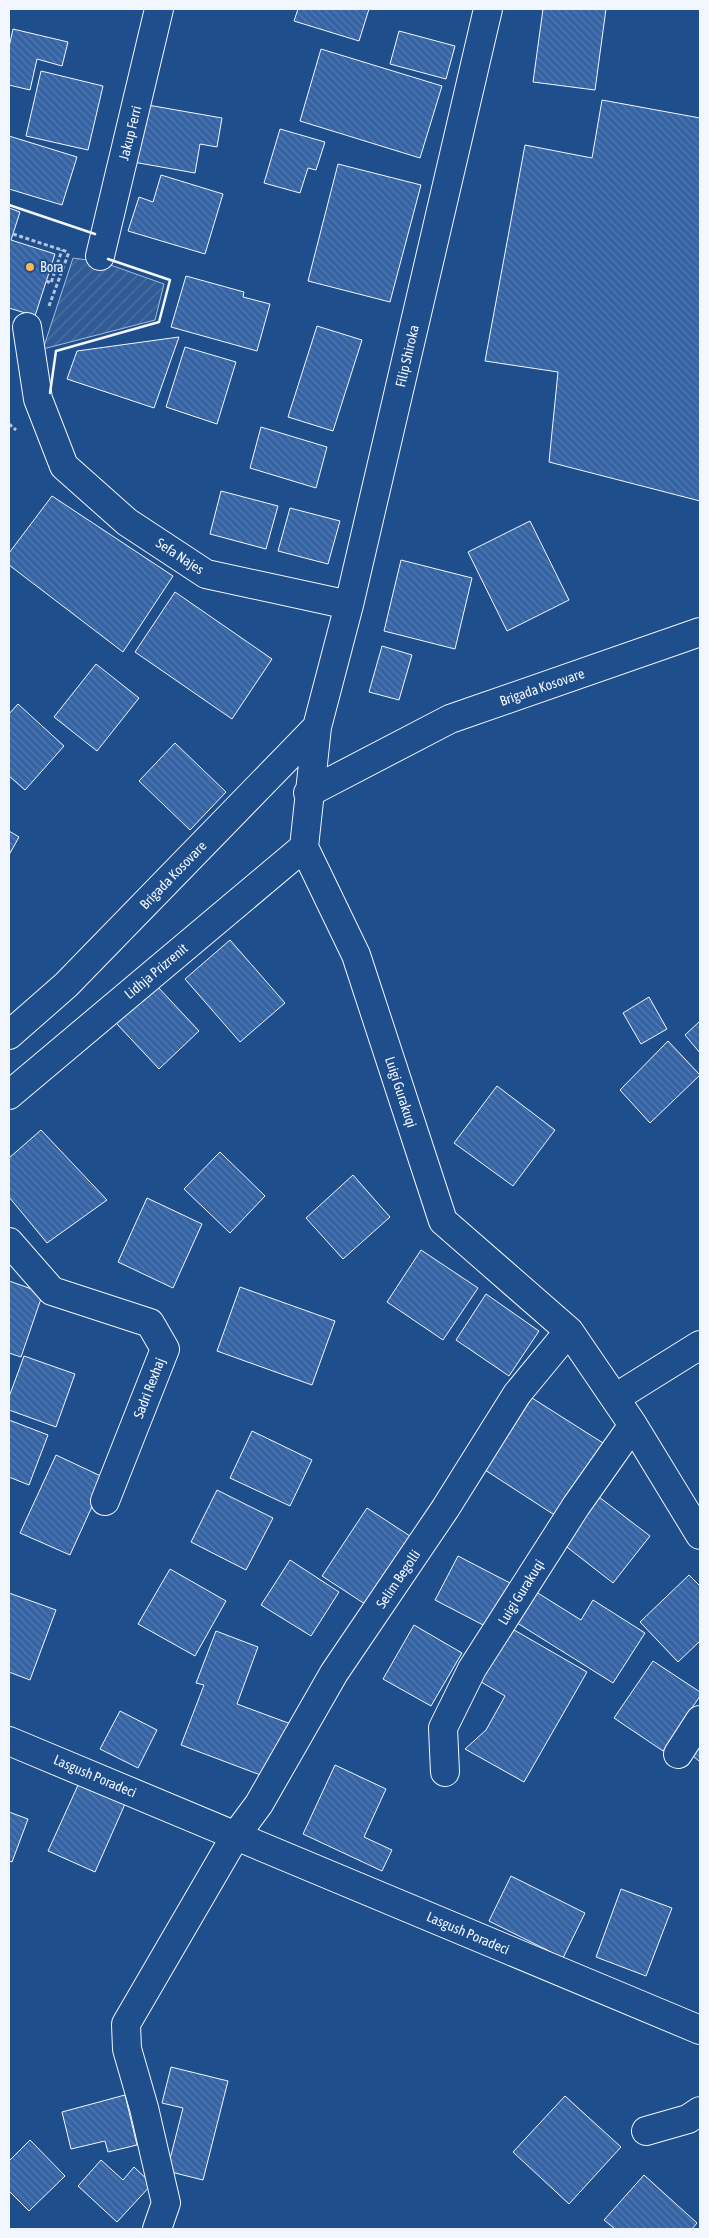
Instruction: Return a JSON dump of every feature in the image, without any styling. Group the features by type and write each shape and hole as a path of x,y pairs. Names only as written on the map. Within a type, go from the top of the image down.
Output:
{"street":[{"name":"Jakup Ferri","path":"100,256 159,9"},
{"name":"Filip Shiroka","path":"319,715 349,605 488,9"},
{"name":"Sefa Najes","path":"27,326 38,400 64,466 127,522 206,574 349,605"},
{"name":"Brigada Kosovare","path":"308,794 450,719 700,632"},
{"path":"304,847 308,794 319,715"},
{"name":"Brigada Kosovare","path":"9,1035 66,985 319,715"},
{"name":"Lidhja Prizrenit","path":"9,1096 304,847"},
{"name":"Luigi Gurakuqi","path":"304,847 356,955 443,1221 569,1330 633,1425 700,1535"},
{"name":"Sadri Rexhaj","path":"9,1242 52,1292 150,1323 165,1349 105,1501"},
{"name":"Selim Begolli","path":"236,1835 259,1804 334,1673 445,1509 517,1394 569,1330"},
{"path":"615,1398 700,1345"},
{"name":"Luigi Gurakuqi","path":"446,1772 443,1728 472,1669 576,1506 633,1425"},
{"path":"678,1754 700,1720"},
{"name":"Lasgush Poradeci","path":"9,1741 700,2030"},
{"path":"157,2229 166,2203 144,2108 127,2049 126,2024 236,1835"},
{"path":"646,2131 688,2119 700,2111"}],"path":[{"path":"13,234 68,252 100,256"},
{"path":"46,281 50,283 62,250"},
{"path":"49,308 68,252"}],"shaded area":[{"path":"73,258 102,262 164,284 155,320 43,349"}],"building":[{"path":"298,9 369,9 359,41 294,21"},
{"path":"543,9 606,9 595,90 533,82"},
{"path":"13,29 68,42 62,66 37,59 30,90 9,85 9,47"},
{"path":"399,31 455,46 446,79 390,64"},
{"path":"321,49 442,86 420,158 300,121"},
{"path":"41,71 103,86 88,150 26,136"},
{"path":"602,100 700,118 700,501 549,462 558,372 485,361 525,145 592,158"},
{"path":"142,104 222,118 217,147 200,144 195,173 133,162"},
{"path":"280,129 325,142 316,170 308,168 300,193 264,183"},
{"path":"9,136 77,157 62,205 9,189"},
{"path":"338,164 421,185 390,302 308,281"},
{"path":"161,175 223,194 205,254 128,231 139,197 153,202"},
{"name":"Bora","path":"9,208 20,212 11,240 55,254 35,316 9,308"},
{"path":"186,276 244,292 243,297 270,304 257,351 171,327"},
{"path":"317,326 362,340 333,431 288,417"},
{"path":"179,337 154,408 67,379 77,351"},
{"path":"185,347 236,362 217,424 166,407"},
{"path":"261,427 327,447 316,488 250,468"},
{"path":"221,491 278,506 266,549 210,534"},
{"path":"52,496 173,576 123,652 9,565 9,553"},
{"path":"290,508 340,521 328,564 278,551"},
{"path":"530,521 569,600 507,631 468,552"},
{"path":"401,560 472,578 455,649 384,631"},
{"path":"175,592 272,659 232,719 135,652"},
{"path":"382,646 412,655 399,700 369,692"},
{"path":"96,664 139,698 97,751 54,717"},
{"path":"18,704 64,746 25,790 9,776 9,714"},
{"path":"175,743 226,792 190,830 139,781"},
{"path":"9,831 19,837 9,855"},
{"path":"230,940 285,1003 240,1042 185,979"},
{"path":"156,985 199,1031 159,1069 116,1023"},
{"path":"649,997 667,1029 641,1044 623,1013"},
{"path":"700,1021 700,1053 685,1035"},
{"path":"668,1041 700,1075 650,1123 620,1090"},
{"path":"497,1086 555,1130 513,1186 454,1143"},
{"path":"41,1130 107,1200 47,1243 9,1197 9,1158"},
{"path":"220,1152 265,1196 230,1233 184,1189"},
{"path":"353,1175 390,1217 343,1259 306,1218"},
{"path":"147,1198 202,1224 173,1288 118,1262"},
{"path":"421,1250 478,1288 443,1340 387,1302"},
{"path":"9,1281 43,1293 21,1357 9,1353"},
{"path":"240,1287 335,1321 312,1385 217,1351"},
{"path":"486,1294 539,1331 509,1376 456,1340"},
{"path":"24,1356 75,1374 56,1427 9,1410 9,1397"},
{"path":"532,1398 603,1443 556,1516 485,1470"},
{"path":"9,1420 48,1435 29,1485 9,1477"},
{"path":"252,1431 312,1460 290,1506 230,1478"},
{"path":"56,1455 105,1478 70,1555 20,1533"},
{"path":"217,1490 273,1518 246,1570 191,1542"},
{"path":"599,1497 650,1536 613,1583 563,1544"},
{"path":"367,1508 413,1538 368,1606 322,1576"},
{"path":"458,1556 510,1583 487,1627 435,1600"},
{"path":"290,1560 339,1592 311,1636 261,1605"},
{"path":"170,1569 226,1601 195,1656 138,1624"},
{"path":"689,1575 700,1586 700,1641 678,1662 640,1622"},
{"path":"533,1590 581,1620 593,1600 645,1633 613,1683 514,1621"},
{"path":"9,1593 56,1610 30,1680 9,1672"},
{"path":"502,1623 587,1672 524,1782 465,1749 486,1730 505,1696 471,1676"},
{"path":"414,1625 462,1653 431,1706 383,1679"},
{"path":"216,1631 258,1647 237,1704 291,1724 271,1779 181,1745 204,1685 196,1683"},
{"path":"653,1661 700,1692 700,1696 663,1751 614,1718"},
{"path":"120,1711 157,1730 138,1768 100,1749"},
{"path":"700,1743 700,1762 691,1754"},
{"path":"335,1765 386,1789 364,1837 392,1850 382,1871 303,1834"},
{"path":"79,1783 125,1804 95,1872 48,1851"},
{"path":"9,1812 28,1819 12,1862 9,1861"},
{"path":"511,1876 585,1913 563,1958 489,1921"},
{"path":"621,1889 672,1908 646,1976 596,1957"},
{"path":"171,2067 228,2081 203,2180 167,2171 183,2108 162,2103"},
{"path":"125,2095 137,2145 108,2152 105,2141 71,2149 62,2112"},
{"path":"565,2096 621,2147 569,2204 513,2152"},
{"path":"30,2140 65,2176 29,2211 9,2191 9,2161"},
{"path":"101,2160 123,2180 134,2167 152,2184 117,2222 78,2186"},
{"path":"644,2175 697,2223 692,2229 615,2229 604,2220"}],"wall":[{"path":"9,205 95,234"},
{"path":"50,393 56,351 159,322 170,280 108,259"}],"place":[{"name":"Bora","path":"30,267"}]}
